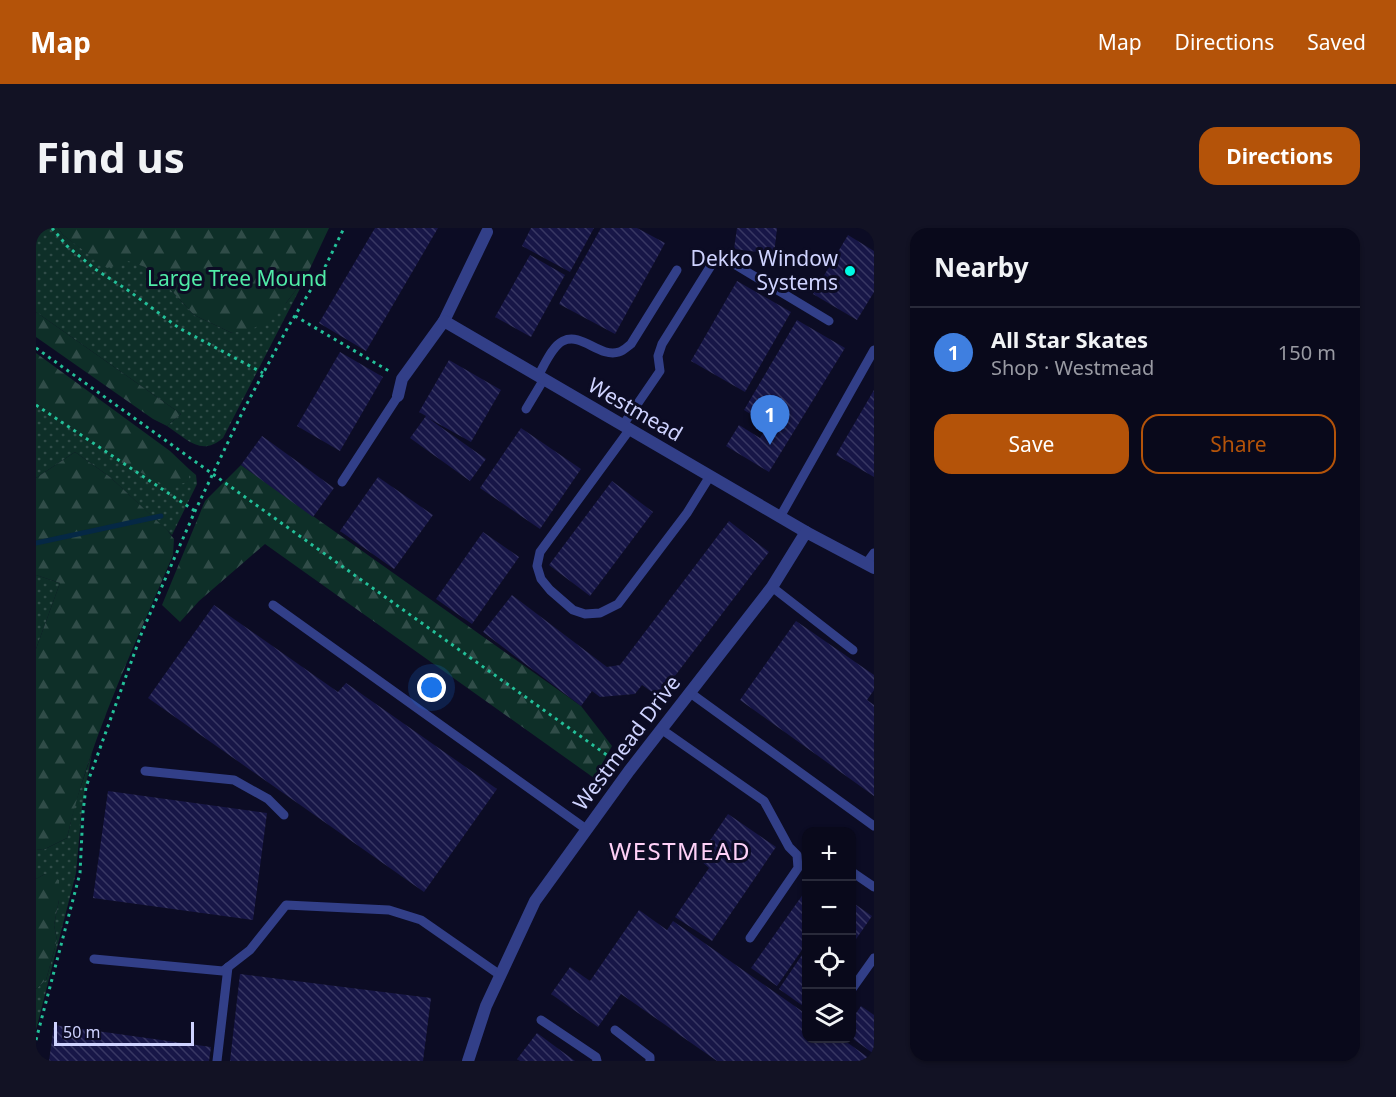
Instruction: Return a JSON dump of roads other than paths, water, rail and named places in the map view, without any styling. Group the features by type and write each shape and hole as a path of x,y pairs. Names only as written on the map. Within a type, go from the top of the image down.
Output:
{"street":[{"path":"398,396 402,379 444,321 488,232"},
{"name":"Westmead","path":"444,321 806,532"},
{"path":"806,532 870,566"},
{"name":"Westmead Drive","path":"468,1061 486,1005 535,901 629,771 772,587 806,532"}],"lane":[{"path":"710,476 687,513 618,604 600,613 585,614 573,610 541,579 537,567 540,552 627,427 660,371 658,356 662,344 712,264 729,261 829,321"},
{"path":"526,409 556,347 563,341 576,339 608,353 619,352 631,345 677,270"},
{"path":"780,517 874,350"},
{"path":"342,482 398,396"},
{"path":"870,566 874,553"},
{"path":"772,587 852,650"},
{"path":"273,605 586,829"},
{"path":"689,692 874,826"},
{"path":"661,729 764,801 789,847 802,855 798,868 750,938"},
{"path":"145,771 234,780 268,799 284,815"},
{"path":"856,875 874,887"},
{"path":"94,959 223,971 250,950 286,905 389,910 421,920 500,975"},
{"path":"856,983 874,958"},
{"path":"217,1061 228,968"},
{"path":"541,1020 596,1057 597,1061"},
{"path":"615,1030 650,1057 650,1061"}],"waterway":[{"path":"36,543 161,516"}],"place":[{"name":"Dekko Window Systems","path":"850,271"},
{"name":"All Star Skates","path":"770,445"}],"district":[{"name":"WESTMEAD","path":"680,852"}],"park label":[{"name":"Large Tree Mound","path":"237,279"}]}
